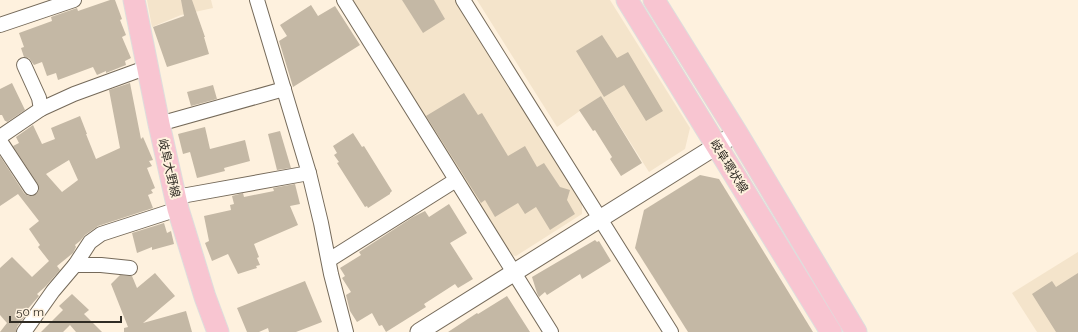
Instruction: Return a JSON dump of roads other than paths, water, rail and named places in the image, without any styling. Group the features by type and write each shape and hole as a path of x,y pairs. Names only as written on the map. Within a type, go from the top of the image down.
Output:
{"main road":[{"name":"岐阜大野線","path":"134,0 159,124 177,203 205,297 218,332"},
{"name":"岐阜環状線","path":"627,0 831,332"},
{"name":"岐阜環状線","path":"654,0 737,134 856,332"}],"street":[{"path":"0,25 74,0"},
{"path":"257,0 309,173 322,223 331,274 346,332"},
{"path":"344,0 551,332"},
{"path":"463,0 671,332"},
{"path":"24,65 39,98 41,109"},
{"path":"0,137 41,109 74,94 148,67"},
{"path":"159,124 284,89"},
{"path":"425,330 737,134"},
{"path":"0,142 31,188"},
{"path":"24,332 53,291 75,265 90,242 101,234 177,203 309,173"},
{"path":"328,260 456,180"},
{"path":"75,265 101,265 130,268"}]}
